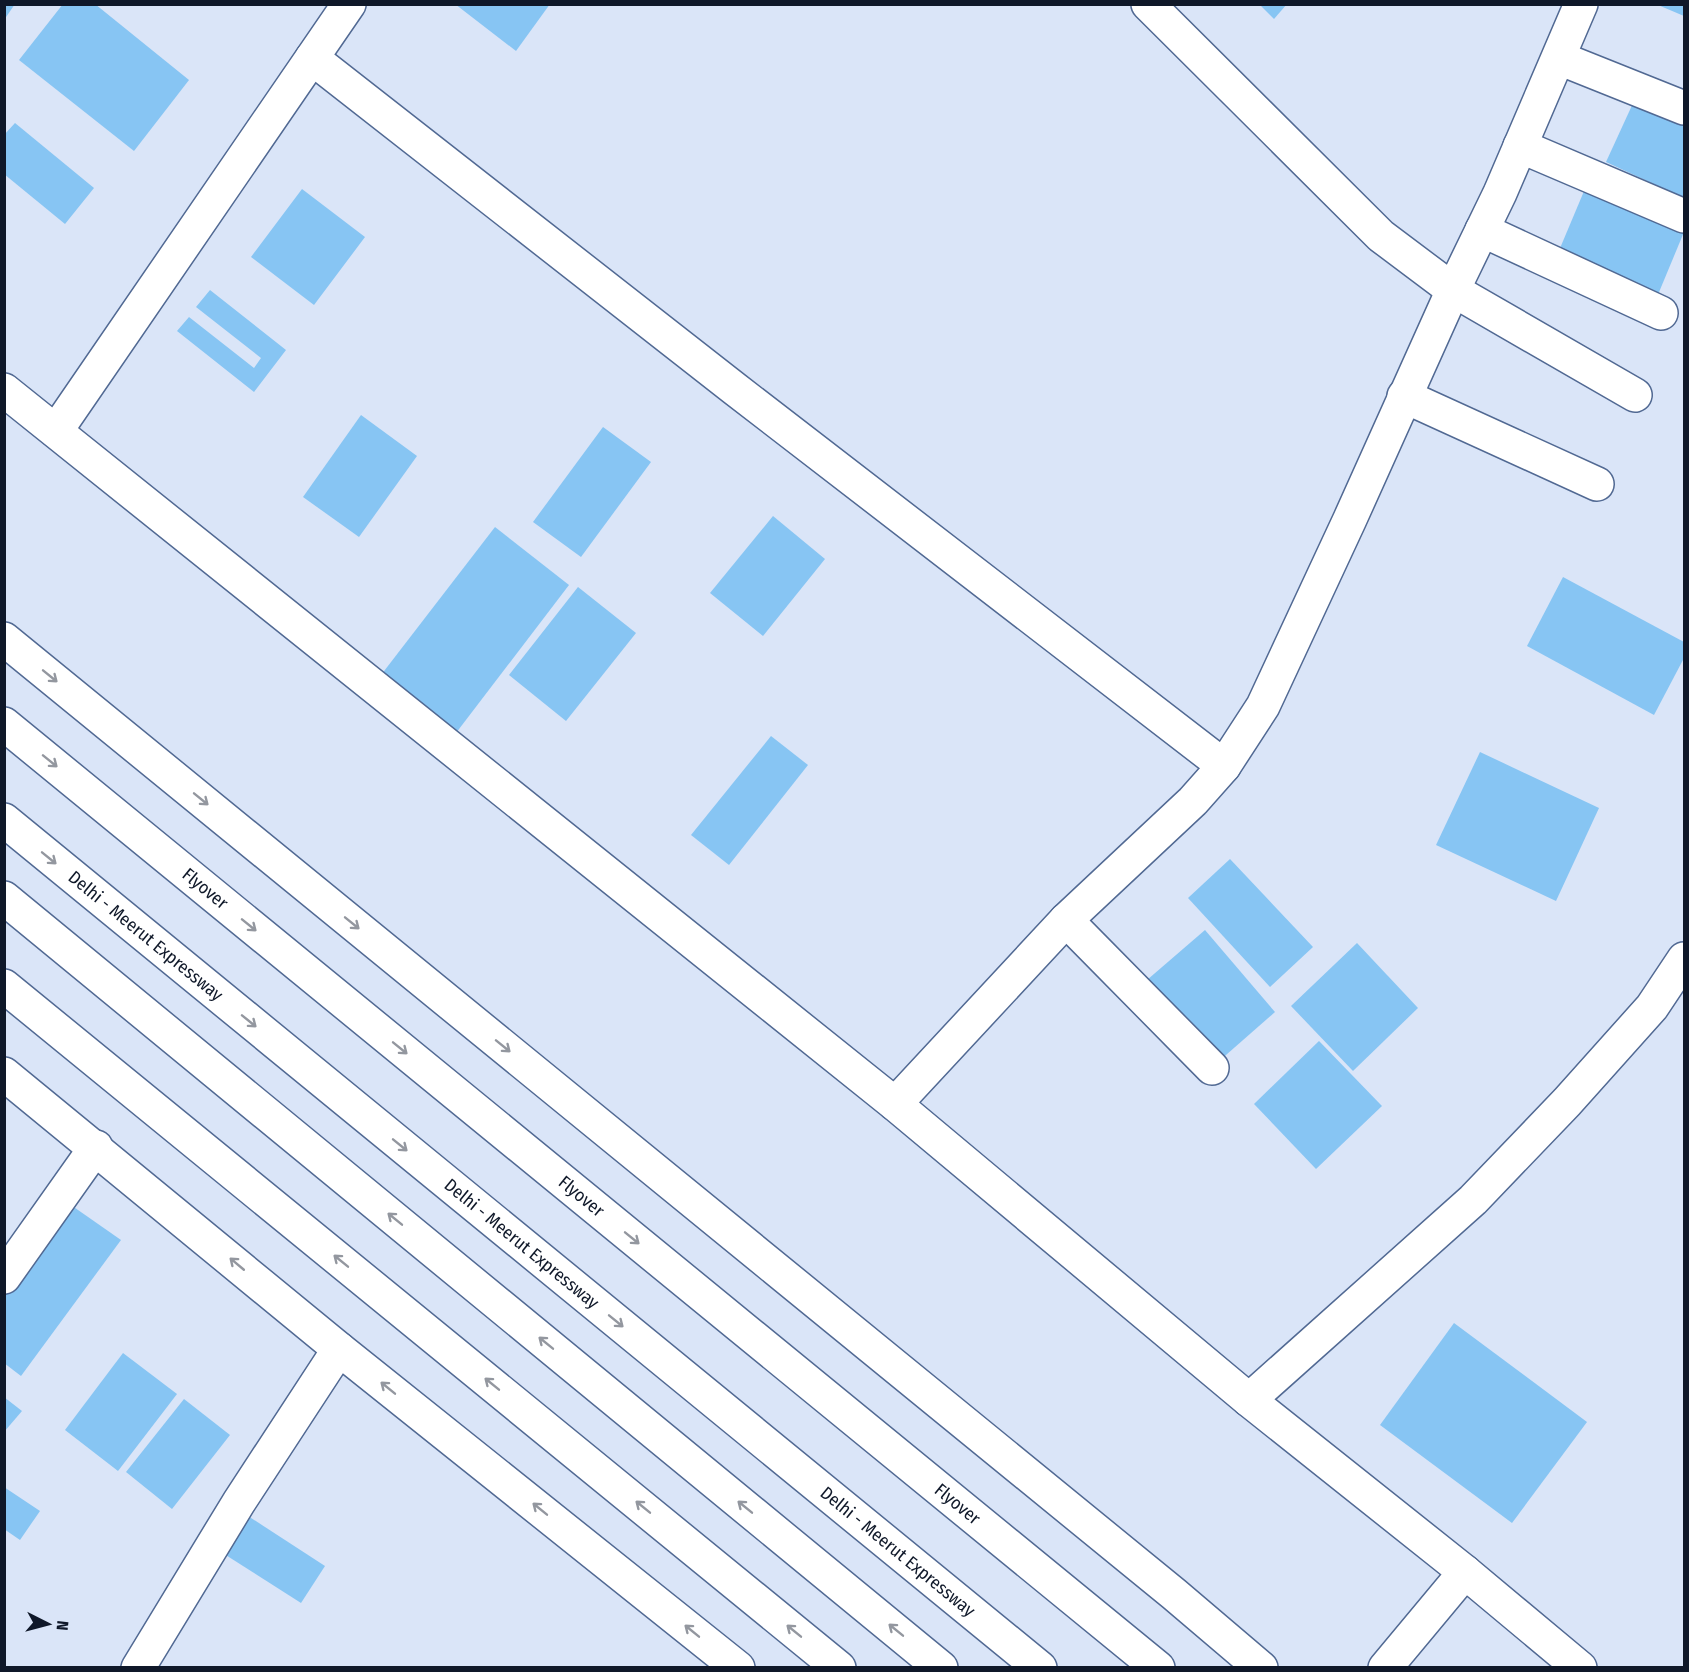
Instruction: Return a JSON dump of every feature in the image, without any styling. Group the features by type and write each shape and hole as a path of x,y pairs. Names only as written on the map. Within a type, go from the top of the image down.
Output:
{"main road":[{"path":"56,430 350,4"},
{"path":"1148,4 1381,236 1453,290 1635,395"},
{"path":"895,1104 1066,920 1193,801 1224,766 1263,706 1482,230 1581,4"},
{"path":"312,58 735,389 1224,766"},
{"path":"1559,58 1684,108"},
{"path":"1520,146 1684,216"},
{"path":"1482,230 1661,313"},
{"path":"4,390 895,1104 1249,1400 1465,1572 1580,1668"},
{"path":"1404,396 1597,484"},
{"path":"4,639 1165,1587 1261,1668"},
{"name":"Flyover","path":"4,724 1158,1668"},
{"name":"Delhi - Meerut Expressway","path":"4,820 1040,1668"},
{"path":"4,898 941,1668"},
{"path":"1066,920 1212,1068"},
{"path":"1249,1400 1473,1200 1567,1102 1652,1007 1684,959"},
{"path":"4,986 839,1668"},
{"path":"4,1074 339,1349 738,1668"},
{"path":"4,1277 96,1148"},
{"path":"138,1668 239,1502 339,1349"},
{"path":"1385,1668 1465,1572"}],"building":[{"path":"4,4 15,4 4,20"},
{"path":"63,4 95,4 189,80 134,151 19,60"},
{"path":"455,4 550,4 516,51"},
{"path":"1259,4 1287,4 1274,19"},
{"path":"1658,5 1684,5 1684,16"},
{"path":"1634,101 1684,124 1684,198 1606,162"},
{"path":"15,123 94,188 65,224 4,174 4,135"},
{"path":"1587,184 1684,232 1657,297 1558,253"},
{"path":"302,189 365,237 314,305 251,257"},
{"path":"210,290 286,350 254,392 177,331 189,317 254,368 261,358 196,307"},
{"path":"361,415 417,456 359,537 303,497"},
{"path":"603,427 651,462 581,557 533,522"},
{"path":"773,516 825,559 763,636 710,593"},
{"path":"495,527 569,585 456,733 381,675"},
{"path":"1563,577 1684,642 1684,658 1654,715 1527,646"},
{"path":"578,587 636,633 566,721 509,675"},
{"path":"771,736 808,765 729,865 691,835"},
{"path":"1480,752 1599,808 1556,901 1436,845"},
{"path":"1230,859 1313,947 1270,987 1188,898"},
{"path":"1205,930 1275,1012 1218,1062 1147,980"},
{"path":"1357,943 1418,1008 1353,1071 1291,1006"},
{"path":"1319,1041 1382,1106 1316,1169 1254,1104"},
{"path":"68,1203 121,1240 21,1376 4,1363 4,1294"},
{"path":"1454,1323 1587,1422 1512,1523 1380,1425"},
{"path":"123,1353 177,1394 118,1471 65,1430"},
{"path":"4,1397 22,1411 4,1432"},
{"path":"184,1399 230,1435 172,1509 126,1472"},
{"path":"4,1487 40,1511 20,1540 4,1529"},
{"path":"245,1514 325,1566 301,1603 221,1552"}]}
